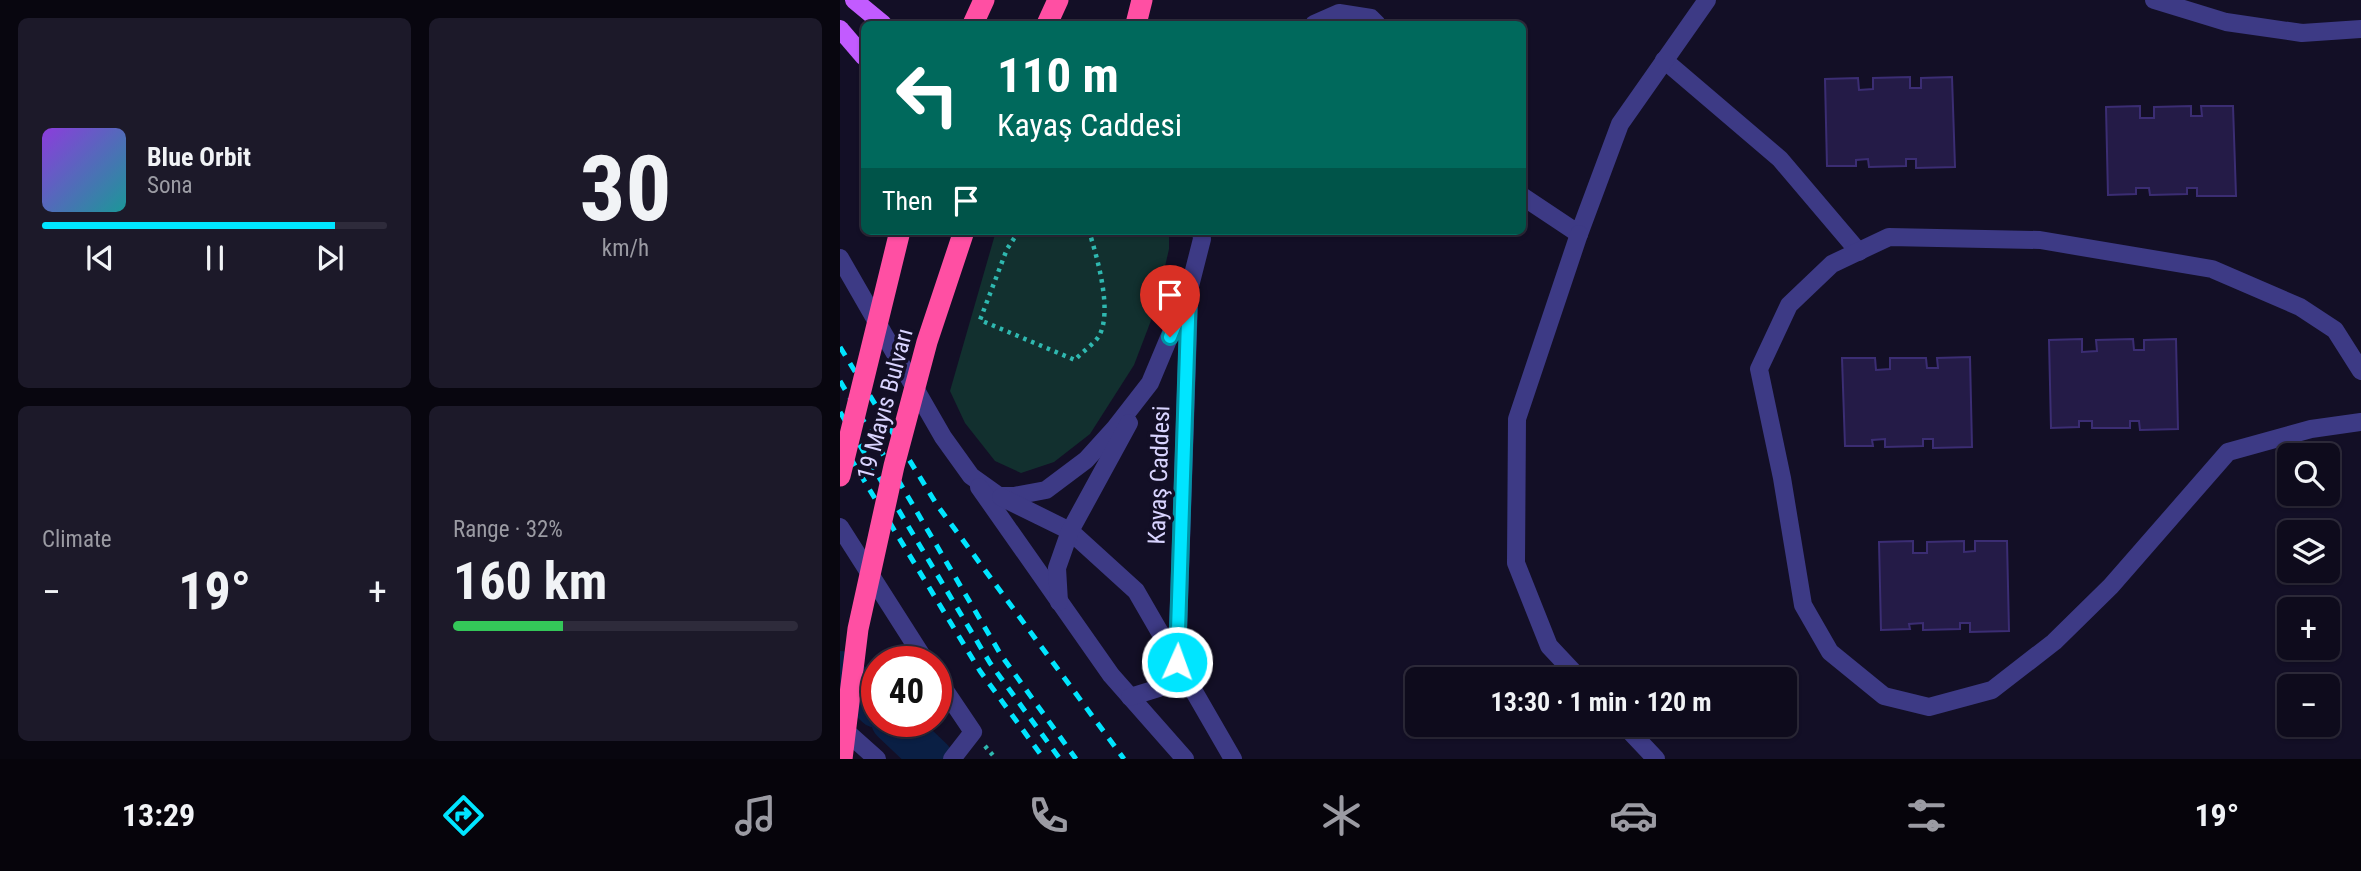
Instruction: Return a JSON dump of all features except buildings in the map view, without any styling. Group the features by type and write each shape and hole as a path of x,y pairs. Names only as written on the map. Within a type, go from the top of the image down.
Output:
{"highway":[{"path":"974,21 984,0"},
{"path":"1048,21 1058,0"},
{"path":"1137,21 1142,0"},
{"name":"19 Mayıs Bulvarı","path":"840,476 900,235"},
{"name":"19 Mayıs Bulvarı","path":"842,759 858,629 894,466 927,342 963,235"}],"main road":[{"path":"855,0 880,21"},
{"path":"840,29 861,54"}],"street":[{"path":"1569,667 1549,646 1516,563 1517,419 1579,234 1620,124 1707,0"},
{"path":"2154,0 2226,22 2302,33 2361,29"},
{"path":"1321,21 1339,13 1371,18 1374,21"},
{"path":"1664,60 1780,159 1858,251"},
{"path":"1526,199 1579,234"},
{"name":"Kayaş Caddesi","path":"999,496 1046,490 1086,460 1150,383 1189,290 1202,235"},
{"path":"2361,371 2335,330 2300,307 2212,269 2040,240 1889,237 1832,264 1789,305 1759,369 1782,478 1803,605 1830,652 1884,696 1929,707 1992,690 2054,642 2111,586 2228,452 2311,429 2361,422"},
{"path":"840,257 943,437 1111,675 1185,759"},
{"name":"Kayaş Caddesi","path":"1177,662 1189,290"},
{"path":"1059,602 1057,568 1070,531 1150,383"},
{"path":"971,476 999,496 1070,531 1136,591 1233,759"},
{"path":"840,527 916,646"},
{"path":"1130,697 1159,688 1177,662"},
{"path":"952,701 973,732 952,759"},
{"path":"840,726 877,759"},
{"path":"1635,737 1656,759"}],"path":[{"path":"1016,235 1007,249 980,320 1075,360 1099,336 1105,314 1097,258 1090,235"}],"green space":[{"path":"995,235 1169,235 1169,249 1155,310 1134,365 1090,434 1054,462 1021,473 995,461 965,423 950,391"}],"waterway":[{"path":"840,672 861,692"},
{"path":"909,737 932,759"}],"railway":[{"path":"840,347 937,505 1124,759"},
{"path":"840,381 1001,655 1076,759"},
{"path":"840,412 990,663 1060,759"},
{"path":"840,441 980,671 1044,759"}],"route":[{"path":"1170,337 1189,290 1177,662"}]}
